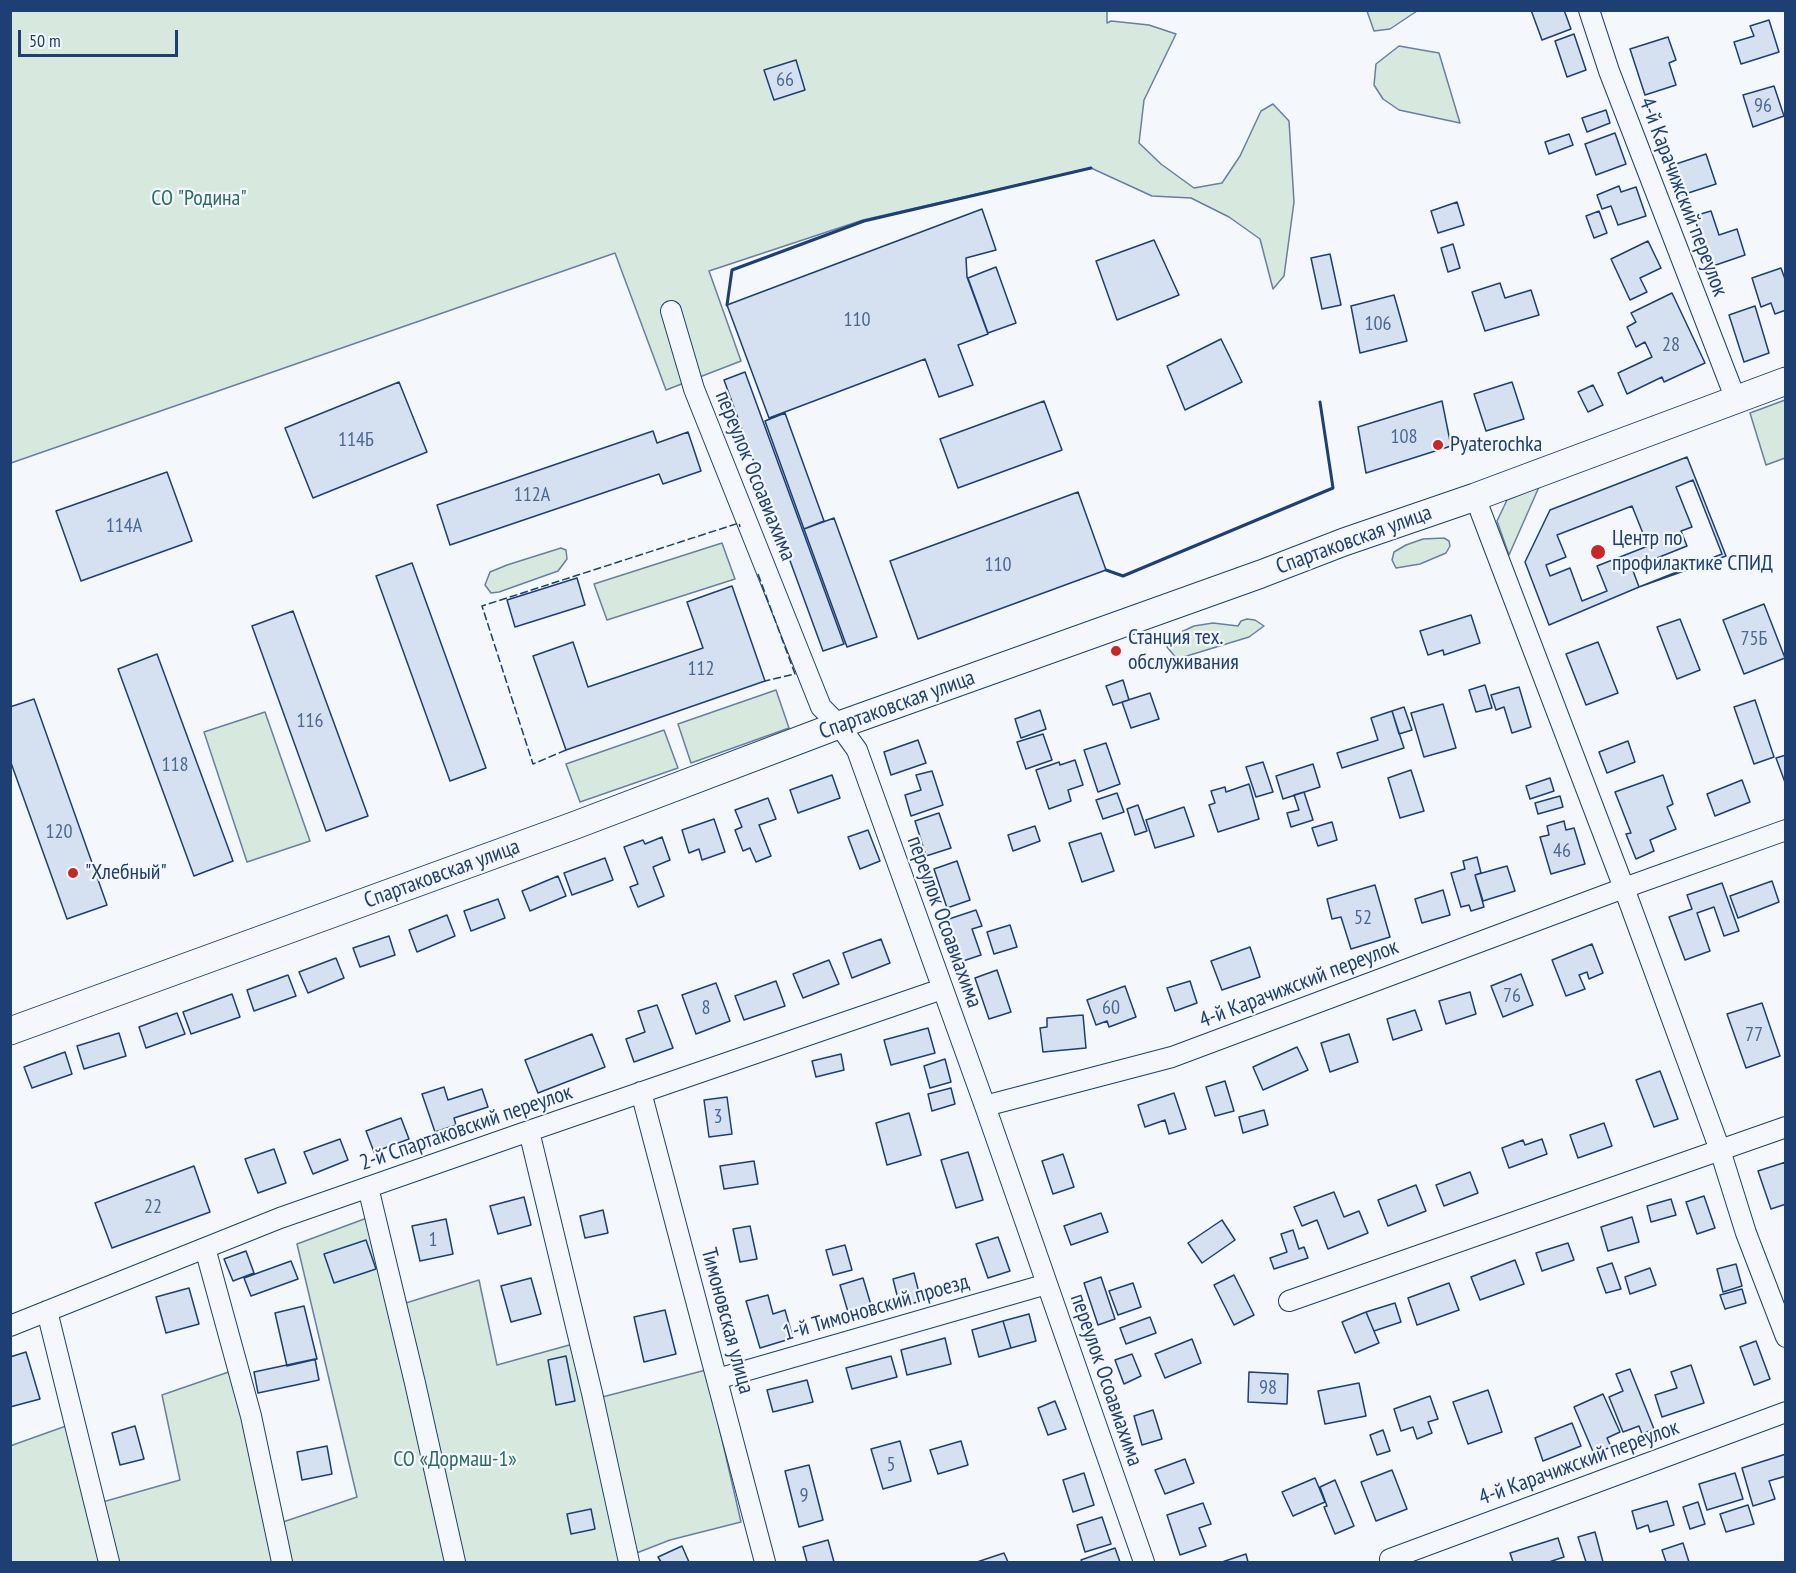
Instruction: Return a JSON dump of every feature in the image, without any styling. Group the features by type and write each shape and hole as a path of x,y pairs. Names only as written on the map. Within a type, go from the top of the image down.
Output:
{"street":[{"name":"4-й Карачижский переулок","path":"1589,10 1609,71 1736,400"},
{"name":"переулок Осоавиахима","path":"671,311 694,389 817,696 822,707 839,725 857,750 985,1106 1144,1563"},
{"name":"Спартаковская улица","path":"10,1031 573,826 839,725 1261,574 1785,381"},
{"path":"1475,496 1624,888 1720,1150 1746,1233 1785,1336"},
{"name":"4-й Карачижский переулок","path":"985,1106 1172,1057 1785,830"},
{"name":"2-й Спартаковский переулок","path":"10,1326 204,1248 368,1187 942,989"},
{"name":"Тимоновская улица","path":"641,1092 765,1563"},
{"path":"1289,1301 1785,1127"},
{"path":"529,1131 592,1393 629,1563"},
{"path":"368,1187 455,1563"},
{"path":"204,1248 251,1416 282,1563"},
{"name":"1-й Тимоновский проезд","path":"717,1379 1047,1284"},
{"path":"47,1311 109,1563"},
{"name":"4-й Карачижский переулок","path":"1390,1559 1785,1412"}],"green space":[{"path":"1367,10 1417,11 1390,29 1374,31"},
{"name":"СО \"Родина\"","path":"10,11 1107,11 1107,23 1111,21 1149,25 1176,34 1144,100 1139,143 1161,164 1194,188 1222,183 1240,156 1261,111 1273,104 1289,121 1294,202 1284,276 1273,289 1260,239 1229,217 1191,198 1152,196 1091,168 863,220 709,271 741,361 666,390 615,253 11,463"},
{"path":"1399,46 1439,53 1460,123 1399,110 1383,99 1374,85 1376,64"},
{"path":"1785,400 1785,458 1766,465 1750,413"},
{"path":"1539,487 1509,555 1497,521 1507,500"},
{"path":"1444,538 1449,541 1450,546 1446,553 1420,564 1396,568 1392,560 1394,552 1423,539"},
{"path":"722,543 735,579 607,620 594,584"},
{"path":"561,548 566,550 567,559 558,571 499,592 491,593 485,585 490,572"},
{"path":"1255,620 1264,626 1249,637 1177,659 1167,647 1169,640 1194,626 1213,623 1238,626 1241,621"},
{"path":"776,690 789,728 691,763 678,724"},
{"path":"265,712 310,841 247,862 204,732"},
{"path":"664,730 678,768 580,802 566,764"},
{"name":"СО «Дормаш-1»","path":"383,1212 406,1303 479,1280 497,1365 573,1344 587,1401 706,1370 741,1522 670,1540 634,1554 636,1562 11,1562 10,1446 80,1421 99,1503 180,1480 162,1395 243,1367 280,1523 357,1497 297,1244"}],"building":[{"path":"1531,10 1564,10 1571,29 1542,40"},
{"path":"1769,20 1779,52 1741,64 1734,42 1754,36 1750,26"},
{"path":"1574,34 1586,70 1567,77 1555,41"},
{"path":"1668,37 1676,60 1669,63 1676,85 1645,95 1630,49"},
{"path":"796,60 805,90 774,100 764,70"},
{"path":"1774,86 1784,116 1753,127 1743,95"},
{"path":"1606,110 1610,123 1587,132 1582,118"},
{"path":"1615,133 1626,164 1596,175 1585,144"},
{"path":"1569,134 1573,145 1549,154 1545,142"},
{"path":"1706,154 1716,184 1682,195 1673,165"},
{"path":"1619,186 1621,192 1636,187 1646,216 1618,225 1611,206 1602,209 1597,195"},
{"path":"1457,202 1464,225 1438,233 1431,211"},
{"path":"982,209 996,250 966,258 967,277 988,334 958,345 973,385 939,397 925,359 769,418 727,305"},
{"path":"1599,211 1607,233 1594,238 1586,216"},
{"path":"1711,211 1719,235 1737,229 1745,255 1710,267 1694,216"},
{"path":"1154,240 1179,295 1117,320 1096,261"},
{"path":"1648,241 1661,268 1640,278 1647,292 1630,300 1611,259"},
{"path":"1453,244 1460,268 1448,272 1441,248"},
{"path":"1330,254 1341,305 1322,309 1311,258"},
{"path":"996,267 1016,323 988,333 968,278"},
{"path":"1781,268 1786,282 1786,310 1775,314 1771,303 1761,307 1752,278"},
{"path":"1500,283 1505,298 1531,290 1539,315 1485,331 1472,292"},
{"path":"1672,293 1705,363 1664,382 1662,377 1627,394 1618,373 1652,357 1645,342 1636,347 1627,327 1636,322 1631,313"},
{"path":"1394,295 1407,341 1360,353 1351,306"},
{"path":"1755,306 1769,353 1744,362 1729,315"},
{"path":"1221,339 1242,382 1185,410 1167,366"},
{"path":"745,372 844,644 823,651 724,380"},
{"path":"399,382 427,452 313,498 285,428"},
{"path":"1512,382 1524,419 1486,431 1474,394"},
{"path":"1593,385 1603,405 1588,412 1578,392"},
{"path":"1044,401 1062,450 958,488 940,439"},
{"path":"1442,401 1451,446 1366,473 1358,427"},
{"path":"785,413 824,521 804,529 765,421"},
{"path":"653,431 657,443 688,432 701,471 663,484 659,474 450,545 437,505"},
{"path":"1687,457 1726,556 1639,587 1549,625 1525,562 1550,510"},
{"path":"167,472 192,541 81,581 56,511"},
{"path":"1693,480 1722,554 1639,587 1632,568 1687,546 1681,531 1692,527 1676,487"},
{"path":"1078,492 1106,570 918,639 890,561"},
{"name":"Центр по профилактике СПИД","path":"1632,506 1648,546 1597,566 1607,591 1582,601 1570,568 1550,576 1546,565 1566,557 1557,535"},
{"path":"834,518 877,637 847,647 804,529"},
{"path":"412,563 486,768 450,781 376,576"},
{"path":"577,578 585,605 515,627 507,600"},
{"path":"732,586 765,681 566,750 533,656 573,642 588,687 703,648 687,602"},
{"path":"1764,604 1785,658 1744,674 1723,620"},
{"path":"293,611 368,816 326,831 252,626"},
{"path":"1471,615 1480,643 1444,655 1443,650 1428,655 1420,631"},
{"path":"1680,619 1700,670 1677,679 1657,627"},
{"path":"1598,642 1618,693 1586,705 1566,654"},
{"path":"157,654 233,861 194,876 118,669"},
{"path":"1123,680 1129,700 1113,705 1106,686"},
{"path":"1485,685 1492,708 1476,712 1469,690"},
{"path":"1519,687 1531,727 1512,733 1504,707 1496,710 1491,695"},
{"path":"1150,693 1159,719 1131,728 1122,702"},
{"path":"34,699 107,905 67,919 10,760 10,707"},
{"path":"1755,700 1774,757 1754,764 1734,707"},
{"path":"1443,704 1456,748 1424,757 1411,713"},
{"path":"1404,707 1412,730 1399,734 1392,711"},
{"path":"1040,710 1046,729 1021,738 1015,719"},
{"path":"1392,711 1404,748 1342,768 1337,753 1378,740 1371,718"},
{"path":"1043,734 1052,760 1026,769 1017,742"},
{"path":"918,740 926,763 891,775 884,752"},
{"path":"1628,741 1635,762 1607,773 1599,752"},
{"path":"1106,743 1120,784 1098,792 1084,750"},
{"path":"1786,755 1786,785 1776,758"},
{"path":"1075,760 1083,785 1068,790 1071,801 1049,809 1036,770 1059,762 1060,765"},
{"path":"1263,762 1273,792 1256,797 1246,767"},
{"path":"1313,764 1320,787 1283,799 1276,776"},
{"path":"1411,770 1424,811 1400,818 1388,778"},
{"path":"932,771 943,805 911,816 905,795 921,790 916,775"},
{"path":"832,775 840,798 798,813 790,790"},
{"path":"1663,775 1673,804 1667,807 1676,829 1650,840 1654,851 1636,859 1626,834 1631,833 1615,792"},
{"path":"1550,778 1554,791 1530,799 1526,786"},
{"path":"1742,780 1750,802 1715,816 1707,794"},
{"path":"1249,784 1259,819 1218,832 1209,805 1215,803 1211,791 1225,787 1226,792"},
{"path":"1304,792 1313,820 1291,827 1287,813 1299,810 1294,795"},
{"path":"1117,793 1124,812 1103,819 1096,800"},
{"path":"1560,796 1563,807 1538,814 1535,803"},
{"path":"768,798 776,819 759,825 771,856 756,862 750,848 743,851 735,830 742,827 735,810"},
{"path":"1138,805 1147,831 1135,835 1127,809"},
{"path":"1184,807 1194,836 1155,848 1146,820"},
{"path":"939,813 951,848 926,856 915,821"},
{"path":"714,819 725,852 702,860 699,849 689,853 682,830"},
{"path":"1564,821 1566,830 1574,828 1585,864 1551,874 1540,837 1549,835 1547,826"},
{"path":"1332,822 1337,840 1318,846 1312,828"},
{"path":"1035,826 1040,841 1013,851 1008,835"},
{"path":"868,830 880,861 860,869 848,837"},
{"path":"1101,833 1114,871 1082,882 1069,843"},
{"path":"662,837 670,860 653,867 664,896 638,907 630,887 638,884 624,847 643,840 645,844"},
{"path":"1477,857 1481,873 1475,875 1484,907 1471,911 1469,905 1461,907 1451,873 1465,869 1463,861"},
{"path":"605,858 613,880 572,895 564,873"},
{"path":"957,861 970,900 947,908 934,869"},
{"path":"1507,866 1515,891 1483,901 1475,875"},
{"path":"558,876 566,896 530,911 522,891"},
{"path":"1772,881 1779,902 1738,918 1730,896"},
{"path":"1722,883 1739,931 1724,936 1714,907 1697,913 1710,951 1685,960 1669,917 1692,909 1687,895"},
{"path":"1375,885 1390,937 1351,949 1341,917 1332,919 1327,899"},
{"path":"1443,890 1450,915 1422,923 1415,899"},
{"path":"498,899 505,918 471,931 464,911"},
{"path":"976,910 982,926 972,929 981,955 960,962 946,920"},
{"path":"447,915 455,936 417,952 409,930"},
{"path":"1010,925 1017,947 994,954 987,932"},
{"path":"389,936 395,955 360,967 353,948"},
{"path":"881,939 890,963 852,978 843,953"},
{"path":"1592,944 1603,973 1589,979 1587,972 1579,975 1585,989 1566,996 1552,960"},
{"path":"1250,947 1260,977 1222,990 1211,961"},
{"path":"336,958 344,978 308,993 299,972"},
{"path":"829,960 839,984 803,998 793,974"},
{"path":"997,970 1011,1012 989,1019 975,978"},
{"path":"1521,974 1533,1005 1503,1017 1491,986"},
{"path":"288,975 296,996 254,1011 247,990"},
{"path":"776,981 785,1006 744,1020 735,996"},
{"path":"1190,981 1197,1003 1175,1011 1167,988"},
{"path":"716,983 730,1021 696,1034 682,995"},
{"path":"1125,986 1136,1017 1109,1027 1107,1021 1096,1025 1087,1000"},
{"path":"1470,992 1476,1014 1446,1024 1439,1001"},
{"path":"232,994 240,1017 191,1034 183,1012"},
{"path":"1762,1003 1780,1056 1746,1068 1727,1014"},
{"path":"657,1005 673,1048 634,1062 626,1039 645,1032 638,1011"},
{"path":"1415,1010 1422,1030 1393,1040 1387,1019"},
{"path":"177,1013 185,1034 146,1048 139,1027"},
{"path":"1083,1015 1086,1048 1043,1052 1040,1028 1047,1027 1047,1018"},
{"path":"928,1028 935,1053 891,1065 884,1040"},
{"path":"119,1033 126,1056 84,1069 77,1046"},
{"path":"592,1034 605,1067 538,1093 525,1060"},
{"path":"1349,1034 1358,1062 1330,1072 1321,1043"},
{"path":"1297,1047 1308,1070 1263,1090 1253,1067"},
{"path":"65,1052 72,1074 32,1088 24,1067"},
{"path":"841,1054 844,1070 816,1077 812,1061"},
{"path":"945,1059 951,1082 930,1088 924,1066"},
{"path":"1660,1071 1678,1119 1654,1127 1636,1080"},
{"path":"1225,1081 1234,1111 1215,1116 1206,1087"},
{"path":"444,1087 448,1100 482,1089 488,1107 454,1118 456,1125 435,1132 422,1094"},
{"path":"951,1088 955,1104 932,1111 928,1094"},
{"path":"1174,1093 1186,1129 1169,1134 1165,1120 1145,1127 1138,1105"},
{"path":"727,1097 732,1134 709,1137 704,1100"},
{"path":"1264,1110 1268,1125 1243,1133 1239,1117"},
{"path":"909,1113 921,1155 887,1165 876,1123"},
{"path":"401,1118 409,1139 374,1152 366,1131"},
{"path":"1604,1123 1612,1146 1578,1158 1570,1135"},
{"path":"340,1139 348,1160 313,1174 304,1152"},
{"path":"1542,1139 1547,1154 1509,1168 1502,1148 1523,1140 1525,1145"},
{"path":"274,1149 286,1183 258,1193 245,1159"},
{"path":"968,1152 983,1200 956,1208 941,1160"},
{"path":"1063,1154 1074,1187 1053,1194 1042,1161"},
{"path":"754,1161 758,1184 724,1189 720,1166"},
{"path":"1786,1162 1786,1204 1771,1209 1758,1171"},
{"path":"194,1166 210,1212 112,1248 95,1203"},
{"path":"1470,1172 1478,1193 1444,1206 1436,1185"},
{"path":"1416,1185 1426,1211 1388,1226 1378,1200"},
{"path":"1334,1192 1344,1217 1359,1211 1368,1233 1328,1249 1317,1220 1302,1226 1294,1207"},
{"path":"1704,1196 1715,1228 1697,1234 1686,1202"},
{"path":"524,1197 531,1225 498,1234 490,1206"},
{"path":"1671,1199 1676,1215 1651,1222 1647,1206"},
{"path":"603,1210 608,1233 585,1238 580,1216"},
{"path":"1101,1213 1108,1232 1071,1245 1064,1226"},
{"path":"1632,1217 1639,1242 1608,1251 1601,1227"},
{"path":"446,1219 453,1254 420,1261 412,1226"},
{"path":"1222,1220 1235,1240 1202,1263 1188,1243"},
{"path":"750,1226 757,1259 740,1262 733,1229"},
{"path":"1293,1230 1299,1249 1304,1247 1308,1258 1274,1269 1270,1258 1287,1252 1281,1234"},
{"path":"998,1237 1010,1271 988,1278 976,1244"},
{"path":"366,1240 376,1269 334,1283 324,1254"},
{"path":"1568,1243 1574,1260 1542,1271 1536,1253"},
{"path":"845,1245 852,1270 833,1275 826,1250"},
{"path":"246,1251 254,1273 233,1281 224,1259"},
{"path":"1515,1260 1524,1284 1480,1300 1471,1277"},
{"path":"291,1261 298,1279 251,1296 244,1278"},
{"path":"1612,1263 1621,1289 1606,1293 1597,1268"},
{"path":"1736,1264 1742,1286 1723,1292 1717,1269"},
{"path":"1650,1268 1656,1285 1630,1294 1625,1277"},
{"path":"914,1273 921,1301 900,1307 893,1279"},
{"path":"1234,1275 1254,1315 1234,1325 1214,1285"},
{"path":"1101,1277 1115,1319 1098,1325 1084,1283"},
{"path":"531,1278 541,1314 511,1322 501,1286"},
{"path":"863,1278 874,1315 851,1322 840,1285"},
{"path":"1133,1283 1141,1307 1118,1315 1109,1291"},
{"path":"1449,1283 1459,1310 1417,1325 1408,1298"},
{"path":"189,1288 199,1324 166,1333 156,1297"},
{"path":"1742,1289 1746,1303 1725,1309 1720,1295"},
{"path":"768,1295 773,1314 785,1310 793,1338 760,1348 746,1301"},
{"path":"1395,1303 1401,1322 1374,1331 1366,1312"},
{"path":"304,1306 317,1359 287,1366 275,1313"},
{"path":"665,1310 676,1354 644,1362 634,1317"},
{"path":"1366,1312 1379,1343 1355,1353 1342,1322"},
{"path":"1029,1314 1036,1341 1011,1348 1003,1321"},
{"path":"1150,1317 1156,1333 1126,1344 1120,1328"},
{"path":"1003,1321 1011,1348 979,1357 972,1330"},
{"path":"945,1338 951,1364 907,1375 901,1350"},
{"path":"1192,1339 1201,1363 1165,1378 1155,1354"},
{"path":"1756,1341 1770,1379 1754,1385 1740,1347"},
{"path":"26,1352 40,1399 10,1407 10,1357"},
{"path":"1132,1354 1141,1376 1124,1384 1115,1360"},
{"path":"566,1356 575,1401 556,1405 548,1360"},
{"path":"891,1356 897,1377 852,1389 846,1368"},
{"path":"315,1359 319,1380 258,1393 254,1372"},
{"path":"1691,1365 1704,1403 1662,1417 1655,1395 1677,1388 1671,1372"},
{"path":"1630,1369 1654,1429 1642,1434 1639,1426 1623,1432 1609,1397 1623,1391 1616,1374"},
{"path":"1249,1372 1288,1374 1287,1404 1248,1402"},
{"path":"807,1380 813,1402 773,1412 767,1390"},
{"path":"1359,1383 1366,1416 1325,1424 1318,1391"},
{"path":"1488,1390 1502,1432 1468,1444 1453,1402"},
{"path":"1603,1394 1620,1432 1607,1438 1611,1447 1594,1454 1574,1407"},
{"path":"1430,1396 1438,1419 1428,1422 1432,1433 1417,1439 1413,1427 1401,1431 1394,1409"},
{"path":"1055,1401 1066,1429 1048,1435 1038,1408"},
{"path":"1153,1410 1162,1439 1142,1445 1134,1416"},
{"path":"1572,1423 1581,1446 1543,1461 1535,1438"},
{"path":"135,1426 144,1459 120,1465 112,1433"},
{"path":"1383,1430 1390,1451 1377,1455 1370,1435"},
{"path":"900,1441 911,1481 883,1489 871,1449"},
{"path":"961,1441 968,1465 938,1474 930,1450"},
{"path":"327,1446 332,1474 302,1480 297,1452"},
{"path":"1786,1454 1786,1476 1769,1481 1775,1499 1753,1506 1742,1468"},
{"path":"1185,1459 1194,1483 1165,1494 1155,1470"},
{"path":"809,1465 823,1520 799,1527 785,1471"},
{"path":"1392,1470 1407,1509 1376,1521 1361,1482"},
{"path":"1084,1473 1094,1505 1073,1512 1063,1480"},
{"path":"1735,1473 1743,1499 1707,1510 1699,1484"},
{"path":"1315,1478 1325,1502 1293,1516 1282,1492"},
{"path":"1335,1480 1354,1526 1335,1534 1324,1507 1327,1506 1320,1487"},
{"path":"1667,1501 1674,1525 1650,1532 1648,1525 1637,1529 1632,1511"},
{"path":"1698,1502 1705,1524 1690,1529 1683,1507"},
{"path":"1203,1503 1211,1524 1199,1528 1206,1546 1180,1555 1167,1515"},
{"path":"1748,1505 1754,1524 1726,1532 1720,1514"},
{"path":"591,1509 595,1529 571,1534 567,1514"},
{"path":"1102,1517 1111,1544 1085,1552 1077,1525"},
{"path":"1595,1532 1603,1562 1586,1562 1578,1537"},
{"path":"1558,1538 1564,1557 1549,1562 1513,1562 1510,1553"},
{"path":"828,1540 834,1562 807,1562 803,1547"},
{"path":"1683,1543 1689,1562 1666,1562 1662,1550"},
{"path":"682,1546 689,1562 661,1562 658,1557"},
{"path":"1115,1548 1120,1562 1082,1562 1081,1560"},
{"path":"1004,1553 1008,1562 977,1562"},
{"path":"1246,1554 1248,1562 1222,1562"}],"fence":[{"path":"566,750 533,764 482,606 739,523 740,527"},
{"path":"758,574 795,674 765,681"}],"wall":[{"path":"727,305 732,270 864,221 1091,168"},
{"path":"1106,570 1123,576 1333,488 1320,402"}],"place":[{"name":"Pyaterochka","path":"1438,445"},
{"name":"Центр по профилактике СПИД","path":"1598,552"},
{"name":"Станция тех. обслуживания","path":"1116,651"},
{"name":"\"Хлебный\"","path":"73,873"}]}
